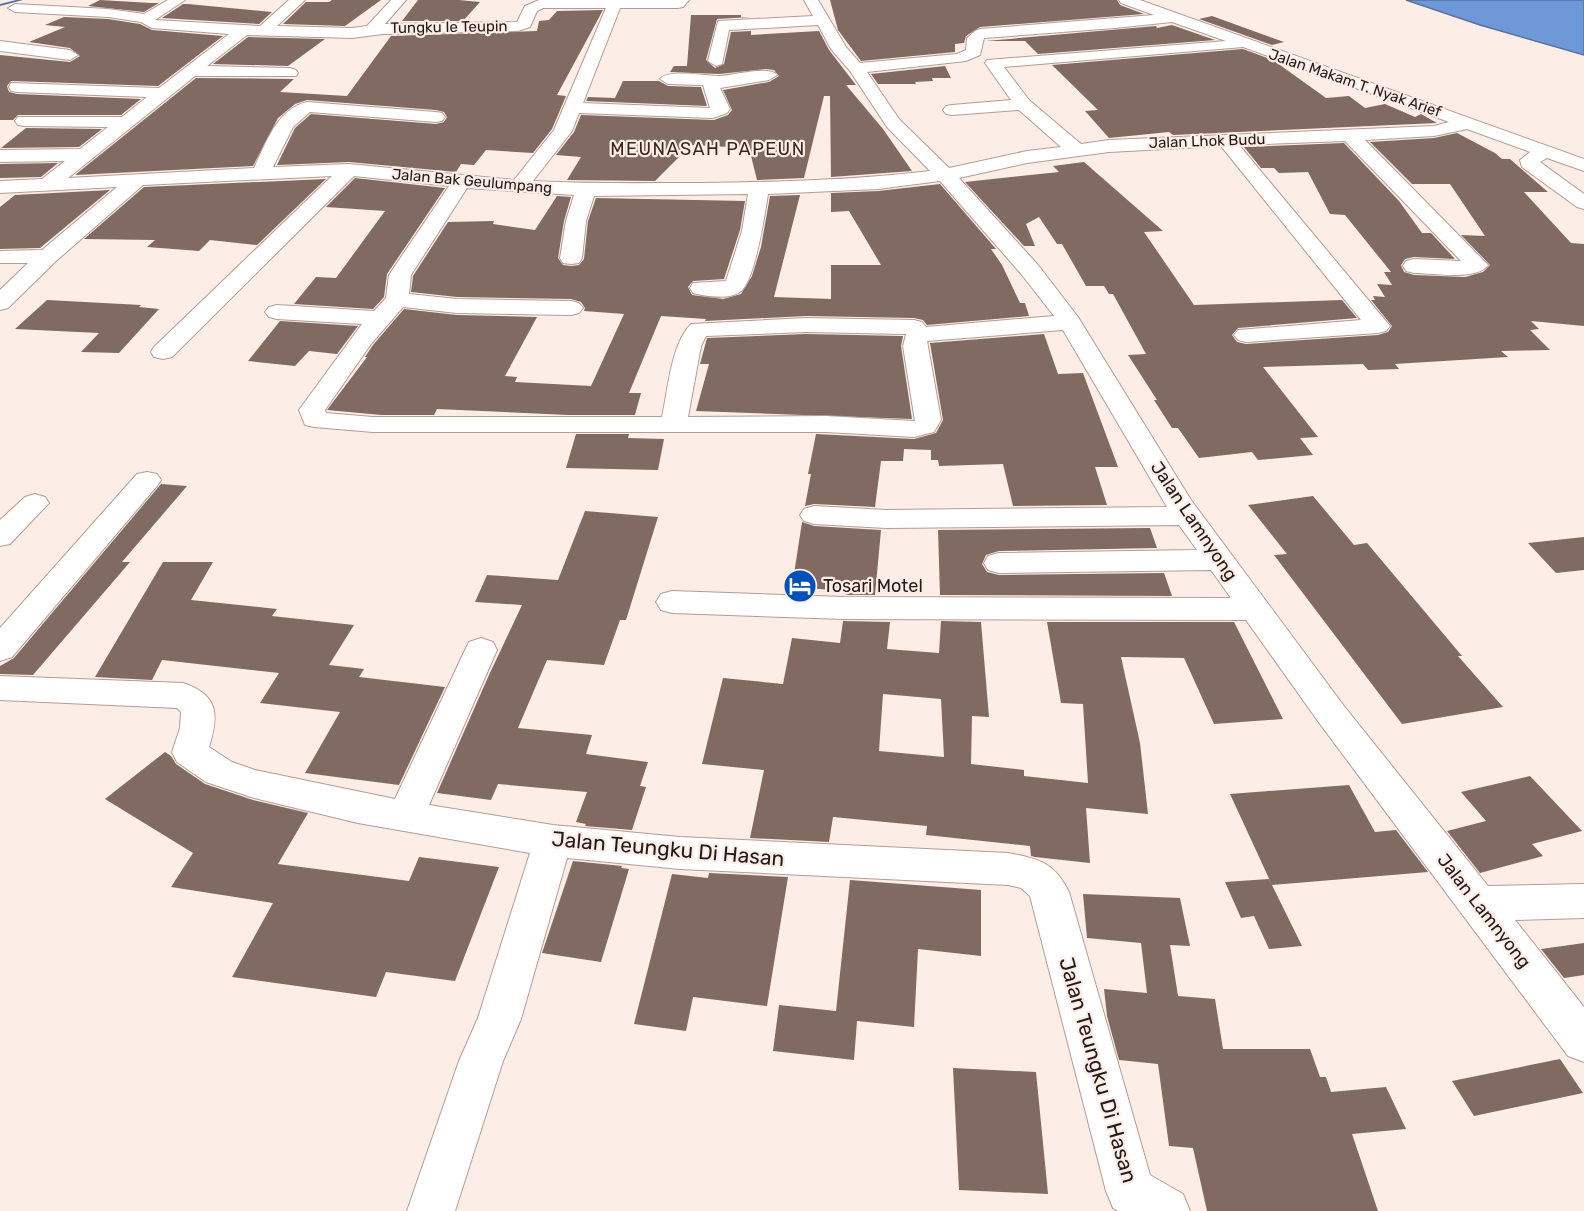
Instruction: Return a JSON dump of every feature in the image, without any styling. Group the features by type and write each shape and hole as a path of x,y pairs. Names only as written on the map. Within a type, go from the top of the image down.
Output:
{"street":[{"path":"147,19 178,0"},
{"path":"263,31 298,0"},
{"path":"374,29 399,0"},
{"name":"Tungku Ie Teupin","path":"15,8 108,13 147,19 152,24 263,31 352,33 374,29 524,25 530,9 538,2 678,4 682,0"},
{"name":"Jalan Makam T. Nyak Arief","path":"1125,0 1584,165"},
{"path":"520,185 563,131 615,4"},
{"path":"716,61 723,25 816,10"},
{"name":"Jalan Lamnyong","path":"816,10 838,49 856,68 893,123 945,175 1030,270 1070,322 1187,516 1332,715 1584,1041"},
{"path":"21,23 67,11"},
{"path":"856,68 967,56 974,52 975,38 980,34 1133,23 1172,17"},
{"path":"470,43 487,38 488,27"},
{"path":"45,186 243,30"},
{"path":"393,42 413,44"},
{"path":"1075,149 1023,104 993,63 1244,44"},
{"path":"0,46 70,56"},
{"path":"192,71 290,73"},
{"path":"656,112 669,75 719,81 769,75"},
{"path":"573,108 718,112 721,110 711,86 719,81"},
{"path":"17,87 165,93"},
{"path":"952,110 1023,104"},
{"path":"261,172 289,119 298,110 308,107 436,117"},
{"path":"24,121 128,122"},
{"name":"Jalan Lhok Budu","path":"945,175 1075,149 1161,135 1225,140 1351,136 1434,131 1470,123"},
{"path":"1351,136 1477,265 1468,268 1414,266"},
{"path":"1225,140 1378,326 1246,335"},
{"path":"1546,151 1529,160 1529,163 1584,203"},
{"path":"0,156 84,155"},
{"path":"163,352 349,170"},
{"name":"Jalan Bak Geulumpang","path":"0,187 261,172 349,170 461,182 586,190 759,188 879,183 945,175"},
{"path":"0,303 48,256 137,180"},
{"path":"461,182 400,275 398,300 378,318 362,342 344,361 333,383 312,410 314,418 363,424 476,424 512,421 551,425 826,424 921,428 928,420 915,346 915,340 919,335 1070,322"},
{"path":"701,288 730,289 736,284 752,231 759,188"},
{"path":"572,258 576,221 586,190"},
{"path":"0,256 48,256"},
{"path":"398,300 458,306 571,308"},
{"path":"277,312 378,318"},
{"path":"674,424 689,346 699,329 790,324 878,325 914,327 919,335"},
{"path":"0,649 147,480"},
{"path":"0,537 35,503"},
{"path":"814,515 886,519 1187,516"},
{"path":"999,563 1219,560"},
{"path":"672,602 844,608 1254,609"},
{"path":"405,817 481,650"},
{"name":"Jalan Teungku Di Hasan","path":"0,688 183,696 192,700 198,708 200,718 190,752 219,772 254,784 405,817 553,841 680,854 1008,869 1034,874 1043,880 1049,892 1131,1191 1166,1211"},
{"path":"431,1211 481,1061 499,1019 553,841"},
{"path":"1478,904 1584,901"}],"water":[{"path":"1406,0 1584,0 1584,55 1480,25"}],"building":[{"path":"100,0 159,3 144,12 88,6"},
{"path":"381,0 345,26 283,24 306,2"},
{"path":"418,0 480,2 463,21 402,21"},
{"path":"830,0 1117,0 1120,5 1144,14 980,27 966,36 964,43 955,44 955,52 861,61 838,30"},
{"path":"183,4 272,12 259,24 162,18"},
{"path":"603,10 557,95 566,96 552,129 533,153 486,150 474,165 461,164 456,172 349,162 277,165 295,128 311,114 436,124 444,122 447,117 444,112 436,110 307,100 295,104 278,118 253,166 75,175 196,78 294,79 280,92 347,96 391,36 537,31 539,21 549,20 557,11"},
{"path":"691,15 751,17 717,19 706,60 715,68 724,64 731,32 751,31 751,35 819,31 829,50 856,85 846,85 883,129 912,171 831,177 830,96 824,96 804,178 757,180 749,148 691,145 655,181 567,180 581,157 556,155 574,132 581,115 714,120 728,115 732,110 723,90 769,82 779,76 774,70 766,69 719,74 670,72 674,66 687,66"},
{"path":"1212,16 1284,42 1272,45 1199,19"},
{"path":"64,17 108,19 140,24 152,30 223,36 158,86 11,81 7,86 9,92 17,94 141,99 121,115 18,115 13,120 0,120 0,55 70,62 80,56 70,48 29,42 65,27 45,25"},
{"path":"1172,25 1215,40 1038,54 1025,41 986,41 1156,26 1157,28"},
{"path":"248,37 325,39 288,66 213,64"},
{"path":"1243,49 1273,60 1326,98 1349,96 1365,108 1385,104 1415,117 1421,114 1437,123 1173,135 1169,132 1109,138 1085,111 1098,110 1052,65"},
{"path":"945,66 951,78 932,78 933,81 915,82 916,84 878,84 871,74"},
{"path":"623,81 659,81 668,86 701,87 707,106 586,101 588,97 615,98"},
{"path":"26,128 102,129 79,147 1,148"},
{"path":"1457,133 1502,159 1510,159 1548,192 1524,192 1571,243 1584,244 1584,326 1531,321 1539,329 1530,330 1550,350 1501,351 1508,357 1395,364 1399,369 1368,370 1363,364 1263,367 1318,437 1300,438 1313,455 1258,460 1252,452 1199,458 1178,428 1172,428 1128,355 1146,354 1113,294 1109,294 1104,286 1086,286 1062,244 1057,244 1039,217 1026,224 1035,246 1024,246 965,182 1059,172 1053,166 1084,162 1163,231 1144,232 1194,305 1342,300 1357,318 1238,328 1232,335 1237,342 1246,344 1378,335 1388,332 1392,326 1371,300 1375,300 1373,296 1385,297 1377,284 1392,285 1384,272 1391,272 1345,215 1330,214 1308,172 1279,173 1274,168 1261,168 1244,147 1344,143 1399,201 1422,233 1431,233 1455,259 1414,257 1405,259 1401,265 1404,272 1414,275 1465,277 1483,272 1490,265 1461,235 1485,236 1450,184 1412,184 1370,142 1434,138"},
{"path":"58,163 41,177 0,178 0,164"},
{"path":"355,178 445,188 387,274 384,297 373,309 294,304 316,277 336,278 385,211 326,207"},
{"path":"326,179 257,245 210,240 199,251 147,247 155,240 84,239 144,187"},
{"path":"940,184 996,249 991,249 1002,265 1020,303 1025,303 1029,316 927,325 923,320 914,318 806,316 705,321 706,319 661,316 629,393 641,393 635,415 568,415 437,409 434,415 381,415 327,410 367,357 365,357 373,345 404,309 457,315 537,317 505,376 517,377 515,382 591,386 624,314 584,311 585,308 581,302 571,299 457,297 411,292 413,276 448,222 494,221 493,224 535,230 557,196 571,197 564,221 558,258 563,265 571,266 579,265 584,259 588,221 596,198 745,201 740,230 724,279 693,281 688,287 692,295 723,299 741,294 752,276 761,247 770,196 800,195 774,297 831,299 831,265 881,265 849,211 831,212 831,193 878,191"},
{"path":"110,190 40,248 0,249 0,207 15,195"},
{"path":"47,300 141,305 139,307 159,309 119,353 81,352 99,333 15,329"},
{"path":"280,321 358,326 337,354 309,351 295,366 248,361"},
{"path":"806,334 903,336 901,346 912,419 696,411 709,364 700,364 707,338"},
{"path":"1044,334 1058,374 1083,373 1118,467 1095,467 1107,505 1013,506 1003,464 939,466 938,460 931,460 931,450 904,449 903,461 881,461 875,507 814,504 805,506 811,474 808,474 816,434 914,439 936,433 943,420 930,343"},
{"path":"576,434 629,434 628,438 664,439 658,470 566,468"},
{"path":"161,484 187,486 122,562 130,562 33,675 0,674 0,666 14,658"},
{"path":"1313,496 1354,545 1367,543 1462,656 1458,656 1503,707 1402,724 1274,555 1287,554 1248,505"},
{"path":"585,511 658,517 626,620 620,620 604,665 547,660 518,728 592,735 586,754 648,762 640,786 646,787 632,830 585,826 586,824 576,822 587,792 498,784 491,800 437,793 522,605 475,602 487,575 558,580"},
{"path":"802,522 814,526 881,530 875,595 846,595 847,591 792,587"},
{"path":"1150,528 1157,548 999,551 986,555 982,564 987,572 999,575 1164,573 1172,596 940,595 938,530"},
{"path":"1584,537 1584,570 1556,573 1528,543"},
{"path":"163,562 213,562 191,600 277,609 272,616 354,625 329,665 364,669 359,677 445,687 399,785 305,773 340,712 260,703 279,673 162,660 152,680 95,677"},
{"path":"843,621 890,622 887,649 939,653 941,621 981,622 989,717 972,716 971,764 1024,770 1024,776 1088,783 1083,704 1061,703 1047,622 1234,622 1283,719 1214,724 1184,658 1121,657 1140,743 1148,814 1086,808 1090,863 1031,856 1030,846 926,835 927,826 833,817 829,842 750,838 764,770 702,764 723,678 783,684 792,638 840,643","holes":["883,694 941,699 944,757 879,751"]},
{"path":"165,752 176,764 205,784 253,800 308,813 278,864 409,881 419,857 499,867 455,981 386,972 376,997 232,977 273,903 171,887 193,853 105,799"},
{"path":"1530,776 1582,831 1532,844 1543,856 1480,873 1447,831 1486,821 1461,792"},
{"path":"1349,785 1375,832 1396,830 1428,872 1272,885 1230,794"},
{"path":"573,861 622,866 621,868 629,869 601,962 542,953"},
{"path":"709,873 788,877 767,1006 693,997 686,1031 634,1024 672,874 708,878"},
{"path":"1269,879 1302,946 1269,949 1254,916 1241,918 1225,882"},
{"path":"850,880 981,890 981,956 918,949 914,1027 857,1021 854,1060 773,1051 779,1005 836,1011"},
{"path":"1083,894 1180,898 1190,946 1170,945 1178,996 1215,999 1223,1049 1310,1049 1320,1077 1326,1077 1331,1092 1386,1087 1406,1129 1352,1134 1378,1211 1207,1211 1193,1148 1169,1146 1158,1064 1119,1060 1107,1016 1104,989 1147,993 1141,943 1087,938"},
{"path":"1584,943 1584,975 1564,978 1541,949"},
{"path":"1560,1059 1583,1093 1474,1116 1452,1081"},
{"path":"953,1068 1036,1072 1048,1194 959,1190"}],"waterway":[{"path":"0,5 21,0"}],"place":[{"name":"Tosari Motel","path":"800,586"}],"district":[{"name":"MEUNASAH PAPEUN","path":"708,149"}]}
